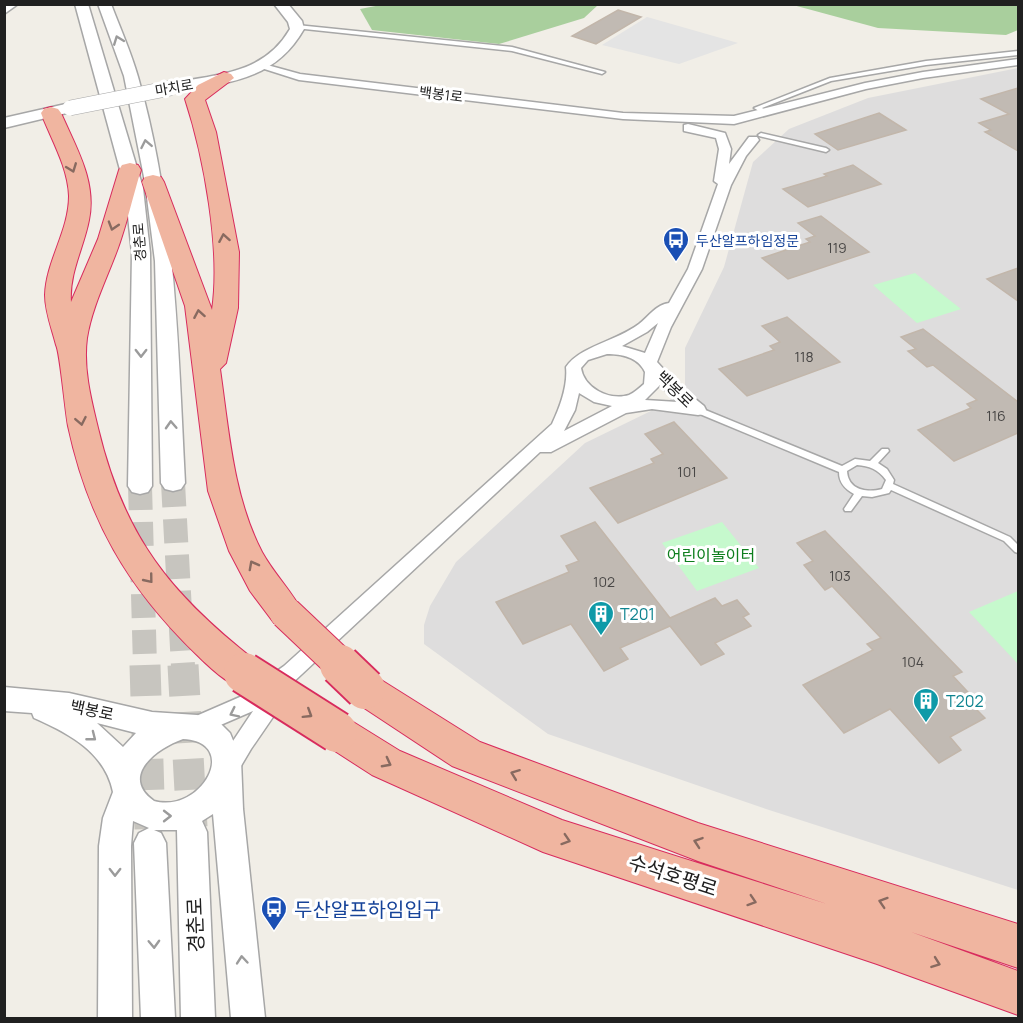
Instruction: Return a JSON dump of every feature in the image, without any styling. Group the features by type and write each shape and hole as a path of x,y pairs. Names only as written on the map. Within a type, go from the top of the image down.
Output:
{"highway":[{"path":"209,378 225,308 226,252 206,132 195,99 205,89 224,78"},
{"path":"60,111 80,197 76,232 62,270 58,296 73,363"},
{"path":"73,363 74,339 80,314 107,245 142,176"},
{"path":"142,176 198,306 224,490 233,522 262,582 286,613 365,689 466,754 698,842 1018,946"},
{"name":"수석호평로","path":"73,363 75,392 93,472 116,531 136,563 184,621 217,652 244,673 386,763 557,838 877,942 1018,993"}],"street":[{"path":"4,10 12,4"},
{"name":"경춘로","path":"104,4 131,76 142,176 135,188 141,253 141,486"},
{"path":"280,4 295,21 297,27"},
{"name":"경춘로","path":"80,5 142,176 164,261 173,483"},
{"name":"마치로","path":"4,123 244,73 285,50 295,36 297,27"},
{"name":"백봉로","path":"734,120 877,84 1018,62"},
{"name":"백봉1로","path":"260,66 299,77 623,116 700,130 733,141 758,136"},
{"name":"백봉로","path":"716,204 740,154 788,107"},
{"name":"백봉1로","path":"623,116 734,120"},
{"path":"721,136 716,130 718,126 734,120 749,122 759,128 758,136"},
{"name":"백봉로","path":"698,410 672,389 649,363 662,328 685,291 698,263 716,204 725,149 721,136"},
{"name":"백봉로","path":"600,350 642,329 685,291"},
{"path":"618,349 630,352 649,363 654,371 651,388 631,400 616,401 589,395 579,388 574,379 573,370 577,362 584,356 600,350 618,349"},
{"name":"백봉로","path":"13,699 59,703 146,723 186,727 221,719 244,708 298,667 558,427 567,410 574,379"},
{"name":"백봉로","path":"517,464 567,435 594,414 616,401"},
{"name":"백봉로","path":"517,464 622,408 652,404 698,410"},
{"name":"백봉로","path":"227,769 258,720 298,667"},
{"path":"13,699 77,725 95,738 117,760 126,788 135,806 147,814 162,817 178,816 194,810 210,799 221,785 227,769"},
{"path":"116,1018 115,846 128,768 135,754 146,742 161,733 186,727 210,732 220,741 226,754 228,808 248,1018"},
{"name":"경춘로","path":"192,832 198,1018"},
{"path":"150,843 158,1018"}],"lane":[{"path":"297,27 512,49 602,72"},
{"path":"765,113 757,108 830,80 926,63 1018,53"},
{"path":"758,136 826,150"},
{"path":"698,410 843,470"},
{"path":"873,464 885,451"},
{"path":"843,470 855,462 873,464 887,473 890,486"},
{"path":"843,470 846,483 860,493 879,494 890,486"},
{"path":"890,486 1007,539 1018,550"},
{"path":"848,509 860,493"}],"shaded area":[{"path":"647,17 738,43 679,64 602,45"},
{"path":"1018,68 1018,890 766,809 548,734 424,644 424,625 430,606 456,562 585,443 655,409 685,390 685,348 724,267 753,162 789,129 868,98"}],"green space":[{"path":"386,4 598,5 584,18 499,44 372,30 360,9"},
{"path":"793,5 1018,5 1018,30 1006,35 878,28"},
{"path":"915,273 961,309 917,323 873,285"},
{"name":"어린이놀이터","path":"722,522 759,568 697,591 662,543"},
{"path":"1018,591 1018,664 969,612"}],"building":[{"path":"618,10 641,17 596,44 572,36"},
{"path":"1018,88 1018,151 985,132 991,130 979,123 1009,114 981,99"},
{"path":"879,113 906,130 838,150 815,134"},
{"path":"853,165 881,184 808,207 783,189 827,176 824,174"},
{"path":"821,216 869,252 788,279 762,258 810,242 806,239 815,236 798,223"},
{"path":"1018,268 1018,301 987,279"},
{"path":"787,317 840,362 747,396 719,369 774,350 770,346 780,342 762,326"},
{"path":"923,329 1018,402 1018,433 954,461 918,430 971,408 967,404 977,400 933,365 927,367 908,351 916,349 901,337"},
{"path":"674,422 727,478 618,523 590,488 654,463 651,459 663,454 645,434"},
{"path":"595,522 670,618 715,598 722,606 737,600 749,614 743,617 751,626 715,643 724,654 701,665 670,626 620,648 628,659 604,671 571,624 523,644 496,602 569,572 566,566 579,561 561,536"},
{"path":"825,531 962,672 953,676 980,705 975,708 985,718 950,737 961,750 939,763 890,709 844,733 803,685 873,650 867,644 881,638 832,586 825,590 804,565 813,561 797,543"}],"tunnel":[{"path":"173,483 183,666"},
{"path":"140,486 145,666"},
{"path":"145,665 150,829"},
{"path":"183,665 192,827"}],"place":[{"name":"두산알프하임정문","path":"676,263"},
{"name":"T201","path":"601,637"},
{"name":"T202","path":"926,724"},
{"name":"두산알프하임입구","path":"274,932"}]}
